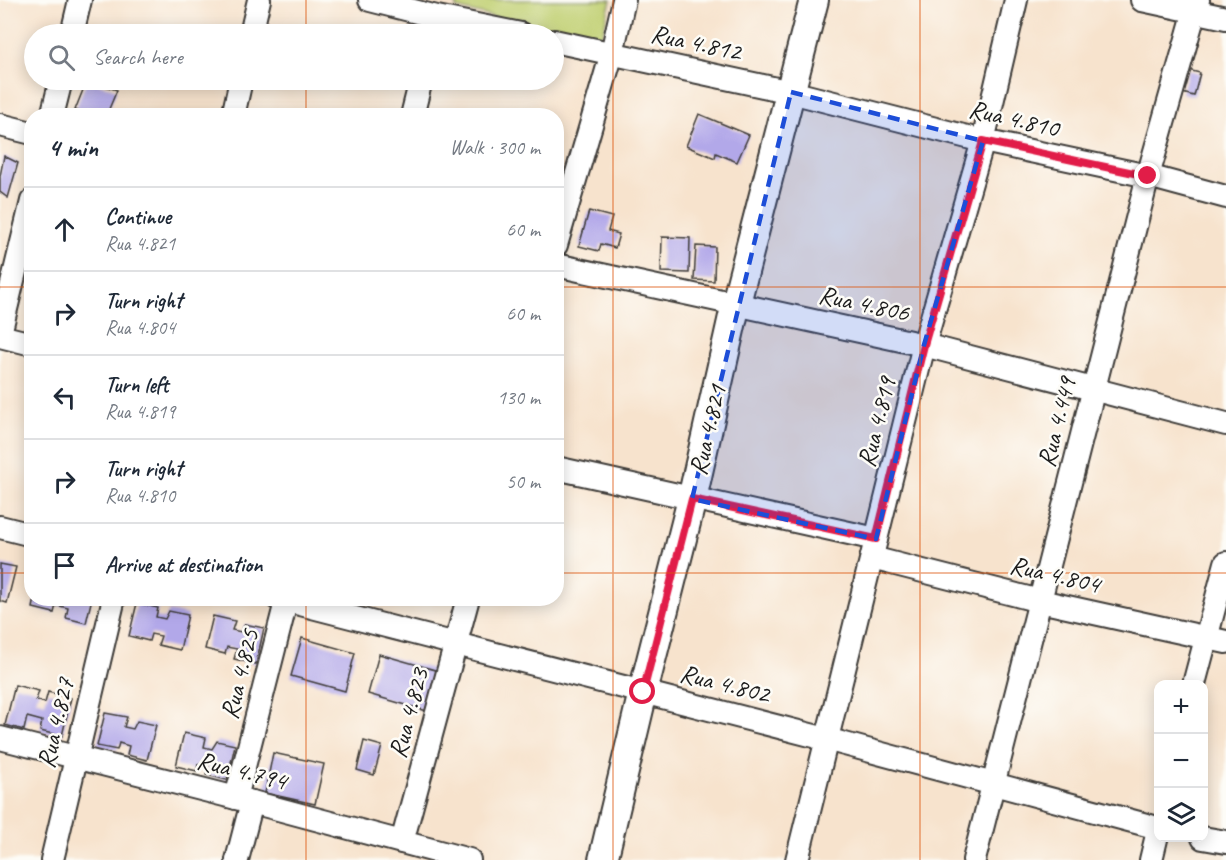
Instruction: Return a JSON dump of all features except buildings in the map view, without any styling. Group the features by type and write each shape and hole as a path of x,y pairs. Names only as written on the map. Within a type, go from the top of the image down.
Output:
{"street":[{"path":"74,24 80,0"},
{"path":"253,24 259,0"},
{"path":"370,0 472,24"},
{"path":"564,218 612,53 624,0"},
{"name":"Rua 4.821","path":"603,860 692,499 736,303 814,0"},
{"name":"Rua 4.819","path":"797,860 924,345 983,141 1016,0"},
{"path":"1142,0 1196,5 1226,18"},
{"name":"Rua 4.449","path":"974,860 1148,176 1196,5"},
{"name":"Rua 4.812","path":"564,43 791,92"},
{"path":"54,108 58,90"},
{"path":"235,108 239,90"},
{"path":"414,108 418,90"},
{"name":"Rua 4.810","path":"791,92 983,141 1148,176 1226,197"},
{"path":"0,125 24,131"},
{"path":"24,234 0,335 24,342"},
{"name":"Rua 4.806","path":"564,267 924,345 1226,424"},
{"name":"Rua 4.804","path":"564,470 692,499 874,549 1040,601 1216,640"},
{"path":"0,527 24,533"},
{"path":"1196,680 1216,640 1226,563"},
{"name":"Rua 4.827","path":"52,860 112,606"},
{"name":"Rua 4.825","path":"237,860 244,800 283,606"},
{"name":"Rua 4.802","path":"311,606 826,739 1154,829"},
{"name":"Rua 4.823","path":"410,849 466,606"},
{"name":"Rua 4.794","path":"0,738 244,800 410,849 469,860"},
{"path":"1208,838 1226,842"},
{"path":"1151,860 1155,842"}],"highlighted area":[{"path":"791,92 983,141 924,345 876,539 692,499"}],"green space":[{"path":"458,0 611,0 600,43 564,34 564,24 522,24 456,8"}],"route":[{"path":"643,692 692,499 876,539 924,345 983,141 1148,176"}]}
